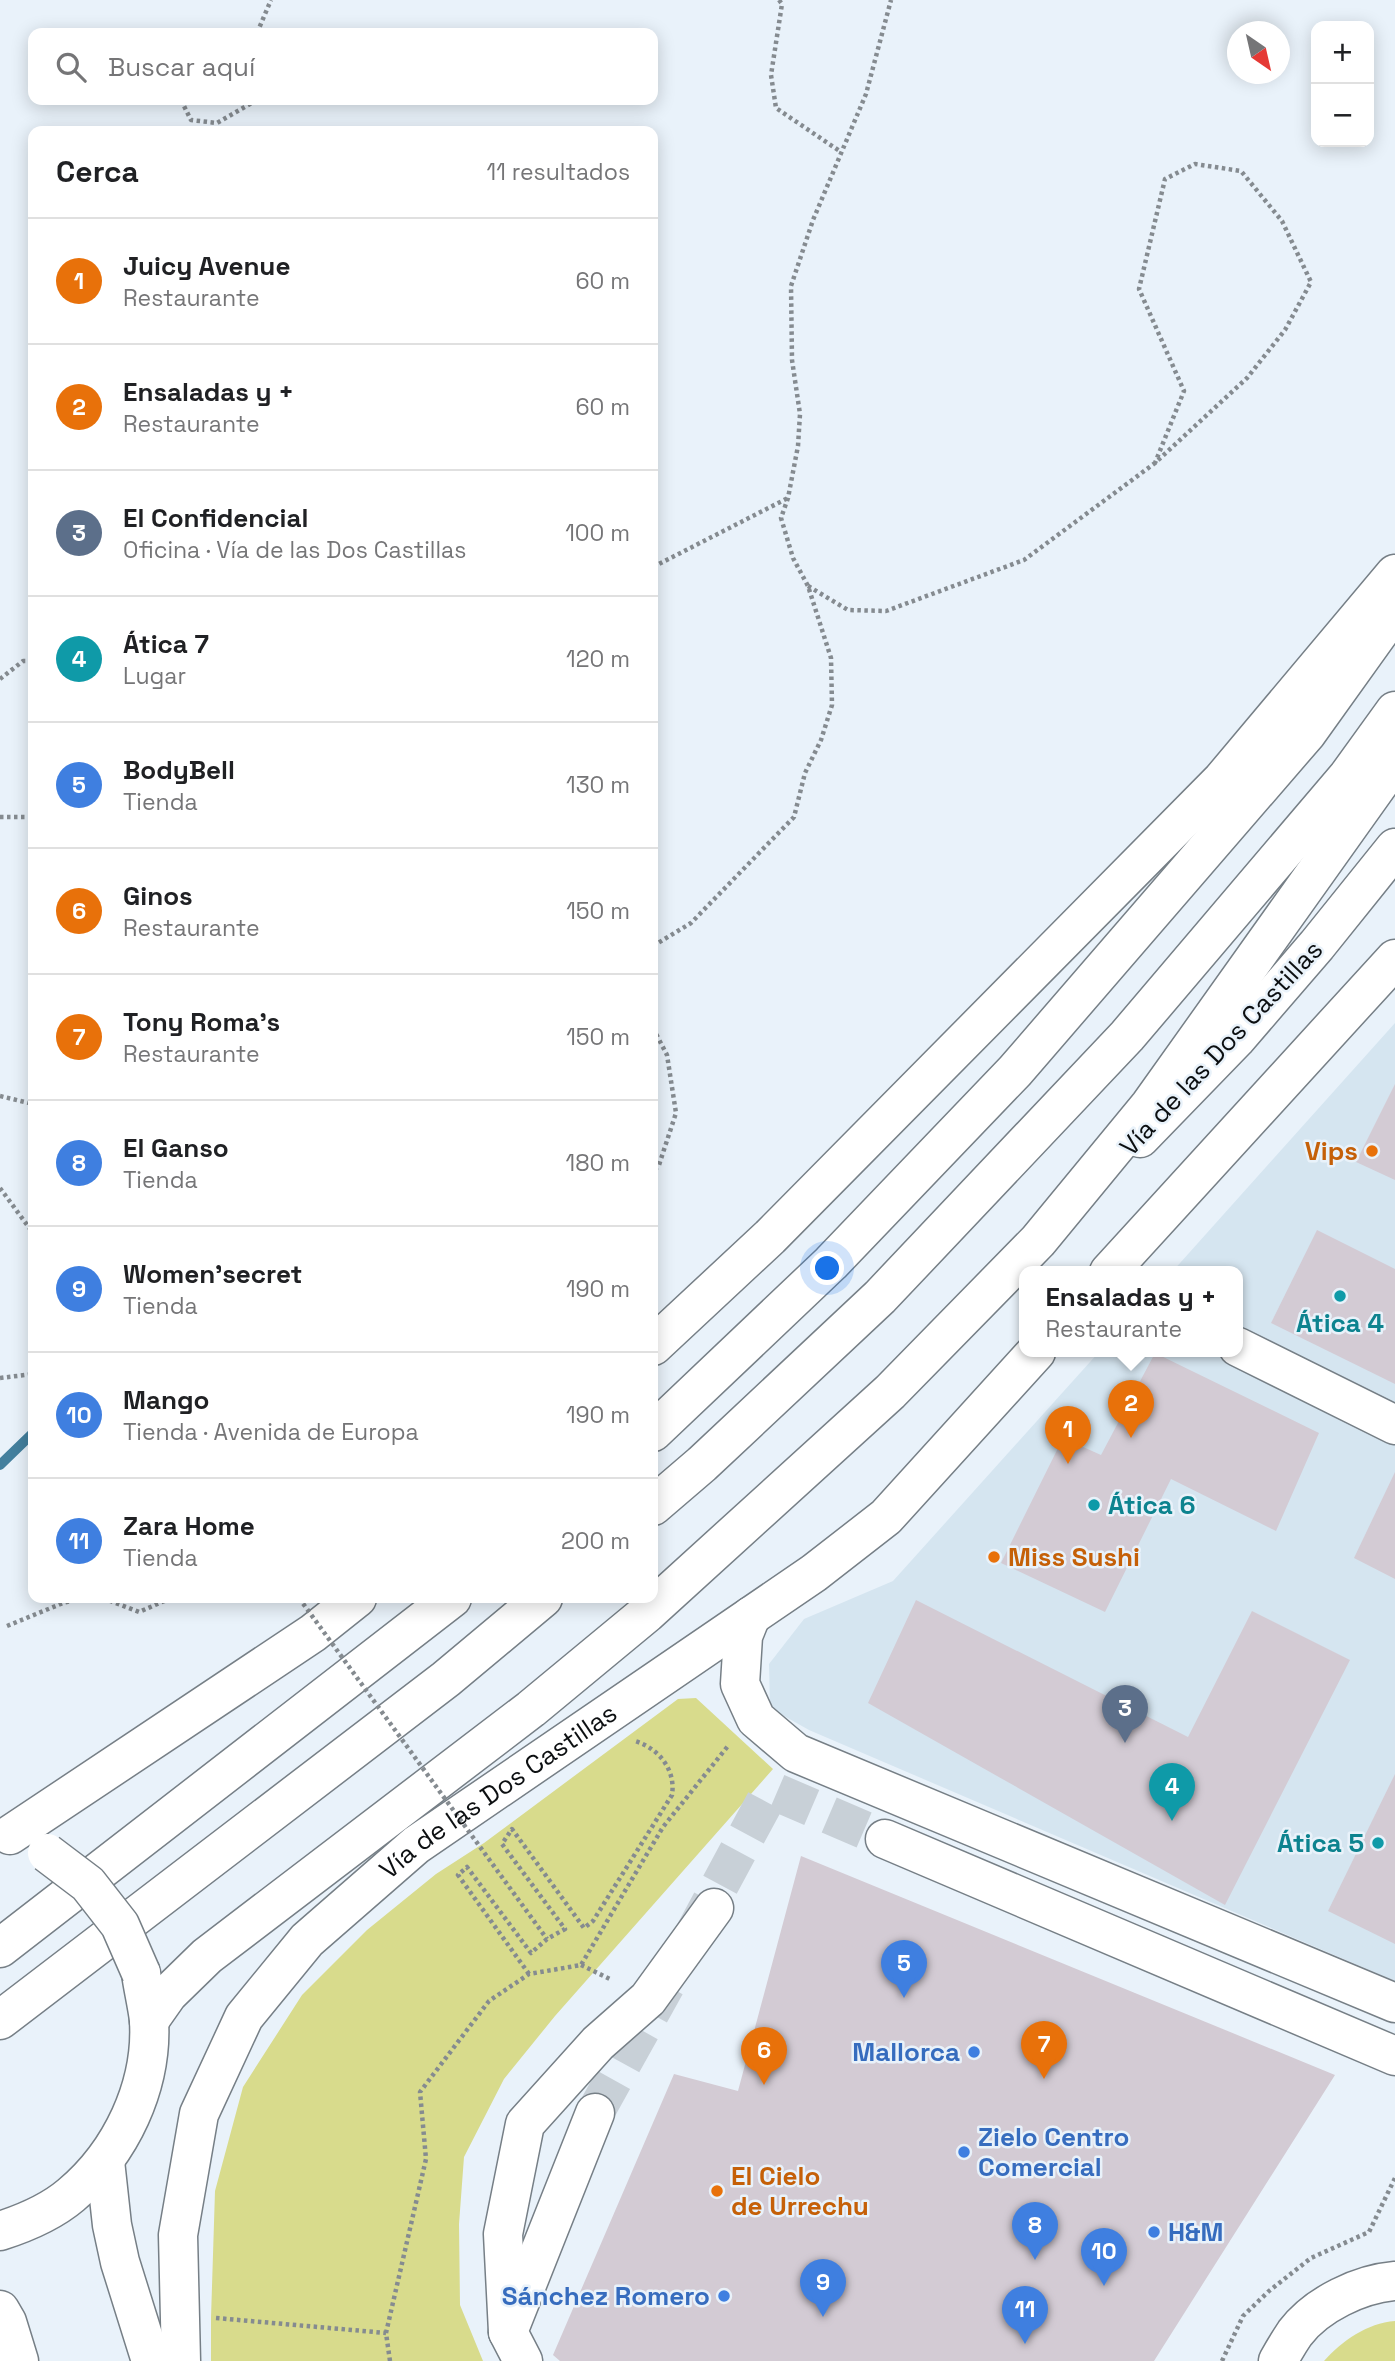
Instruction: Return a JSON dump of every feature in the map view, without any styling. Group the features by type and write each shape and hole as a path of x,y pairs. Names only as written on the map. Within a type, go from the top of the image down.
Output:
{"main road":[{"path":"658,1341 769,1237 1223,780 1395,574"},
{"path":"658,1427 831,1263 1015,1071 1307,733 1395,610"},
{"path":"658,1502 702,1464 880,1297 1108,1056 1348,776 1395,711"},
{"path":"149,2021 168,1994 217,1947 520,1717 647,1613 890,1392 1038,1241 1150,1105 1395,761"},
{"name":"Vía de las Dos Castillas","path":"1038,1241 1236,1039 1317,945 1395,848"},
{"path":"1317,945 1395,864"},
{"path":"1114,1266 1395,959"},
{"path":"1243,1349 1395,1425"},
{"name":"Vía de las Dos Castillas","path":"181,2361 178,2235 200,2114 244,2017 307,1940 416,1844 814,1573 886,1517 1031,1357"},
{"path":"5,1834 313,1633 351,1603"},
{"path":"0,1948 446,1603"},
{"path":"0,2020 446,1679 537,1603"},
{"path":"751,1616 743,1636 740,1684 756,1719 796,1753 1395,2003"},
{"path":"0,2231 28,2222 70,2196 104,2161 130,2118 142,2083 149,2021 141,1973 120,1925 88,1885 47,1853 5,1834"},
{"path":"885,1839 1395,2056"},
{"path":"515,2346 503,2234 525,2124 598,2043 648,1999 714,1908"},
{"path":"515,2346 595,2113"},
{"path":"104,2161 112,2225 120,2262 151,2361"},
{"path":"1278,2361 1296,2331 1333,2301 1389,2273"},
{"path":"0,2310 7,2322 19,2361"}],"path":[{"path":"260,28 271,0"},
{"path":"658,943 691,923 794,817 804,773 821,740 832,705 831,659 808,586 793,558 781,518 799,446 800,414 792,360 791,286 813,220 866,94 891,0"},
{"path":"782,1 771,75 776,108 841,152"},
{"path":"184,105 191,120 217,123 248,105"},
{"path":"808,586 848,610 886,611 1024,560 1155,463 1247,378 1285,330 1311,282 1282,221 1241,172 1195,164 1165,179 1139,289 1184,391 1155,463"},
{"path":"658,564 788,498"},
{"path":"0,679 23,661 28,661"},
{"path":"0,817 28,817"},
{"path":"658,1038 667,1055 676,1113 658,1166"},
{"path":"0,1096 28,1103"},
{"path":"0,1188 28,1226"},
{"path":"0,1378 28,1375"},
{"path":"7,1626 63,1603"},
{"path":"116,1603 139,1612 160,1603"},
{"path":"303,1603 547,1940"},
{"path":"529,1974 458,1875 467,1867 531,1953 565,1928 502,1844 512,1829 584,1928 593,1921 672,1795 674,1784 669,1766 654,1750 626,1739"},
{"path":"390,2361 386,2333 426,2159 420,2092 489,2001 529,1974 581,1965 663,1827 728,1745"},
{"path":"503,1829 513,1821"},
{"path":"474,1849 484,1843"},
{"path":"1222,2361 1243,2316 1269,2291 1311,2258 1369,2232 1395,2178"},
{"path":"213,2328 211,2318 386,2333"}],"shaded area":[{"path":"1395,1023 1395,1981 809,1730 770,1708 769,1664 804,1619 893,1581 1095,1357 1243,1357 1243,1266 1177,1266"}],"green space":[{"path":"696,1698 773,1769 555,2016 504,2079 464,2157 459,2224 460,2305 483,2361 211,2361 215,2191 243,2087 302,1995 367,1930 436,1874 484,1843 678,1699"},
{"path":"1395,2321 1395,2361 1324,2361 1356,2334 1375,2325"}],"building":[{"path":"1395,1084 1395,1180 1356,1162"},
{"name":"Ática 4","path":"1317,1230 1395,1269 1395,1384 1271,1323"},
{"name":"Ática 6","path":"1153,1357 1163,1357 1319,1433 1276,1531 1171,1479 1105,1612 1001,1563 1063,1438 1101,1455"},
{"path":"1395,1472 1395,1579 1354,1558"},
{"path":"916,1600 1188,1737 1252,1611 1350,1660 1225,1905 868,1703"},
{"name":"Ática 5","path":"1395,1774 1395,1944 1328,1911"},
{"name":"Zielo Centro Comercial","path":"801,1856 1335,2075 1154,2361 560,2361 553,2355 674,2074 738,2091"}],"waterway":[{"path":"0,1465 28,1438"}],"tunnel":[{"path":"693,1935 771,1790 885,1839"},
{"path":"595,2113 666,1985"}],"place":[{"name":"Vips","path":"1372,1151"},
{"name":"Ática 4","path":"1340,1296"},
{"name":"Ensaladas y +","path":"1131,1438"},
{"name":"Juicy Avenue","path":"1068,1464"},
{"name":"Ática 6","path":"1094,1505"},
{"name":"Miss Sushi","path":"994,1557"},
{"name":"El Confidencial","path":"1125,1743"},
{"name":"Ática 7","path":"1172,1821"},
{"name":"Ática 5","path":"1378,1843"},
{"name":"BodyBell","path":"904,1998"},
{"name":"Mallorca","path":"974,2052"},
{"name":"Tony Roma's","path":"1044,2079"},
{"name":"Ginos","path":"764,2085"},
{"name":"Zielo Centro Comercial","path":"964,2152"},
{"name":"El Cielo de Urrechu","path":"717,2191"},
{"name":"H&M","path":"1154,2232"},
{"name":"El Ganso","path":"1035,2260"},
{"name":"Mango","path":"1104,2286"},
{"name":"Sánchez Romero","path":"724,2296"},
{"name":"Women'secret","path":"823,2317"},
{"name":"Zara Home","path":"1025,2344"}]}
